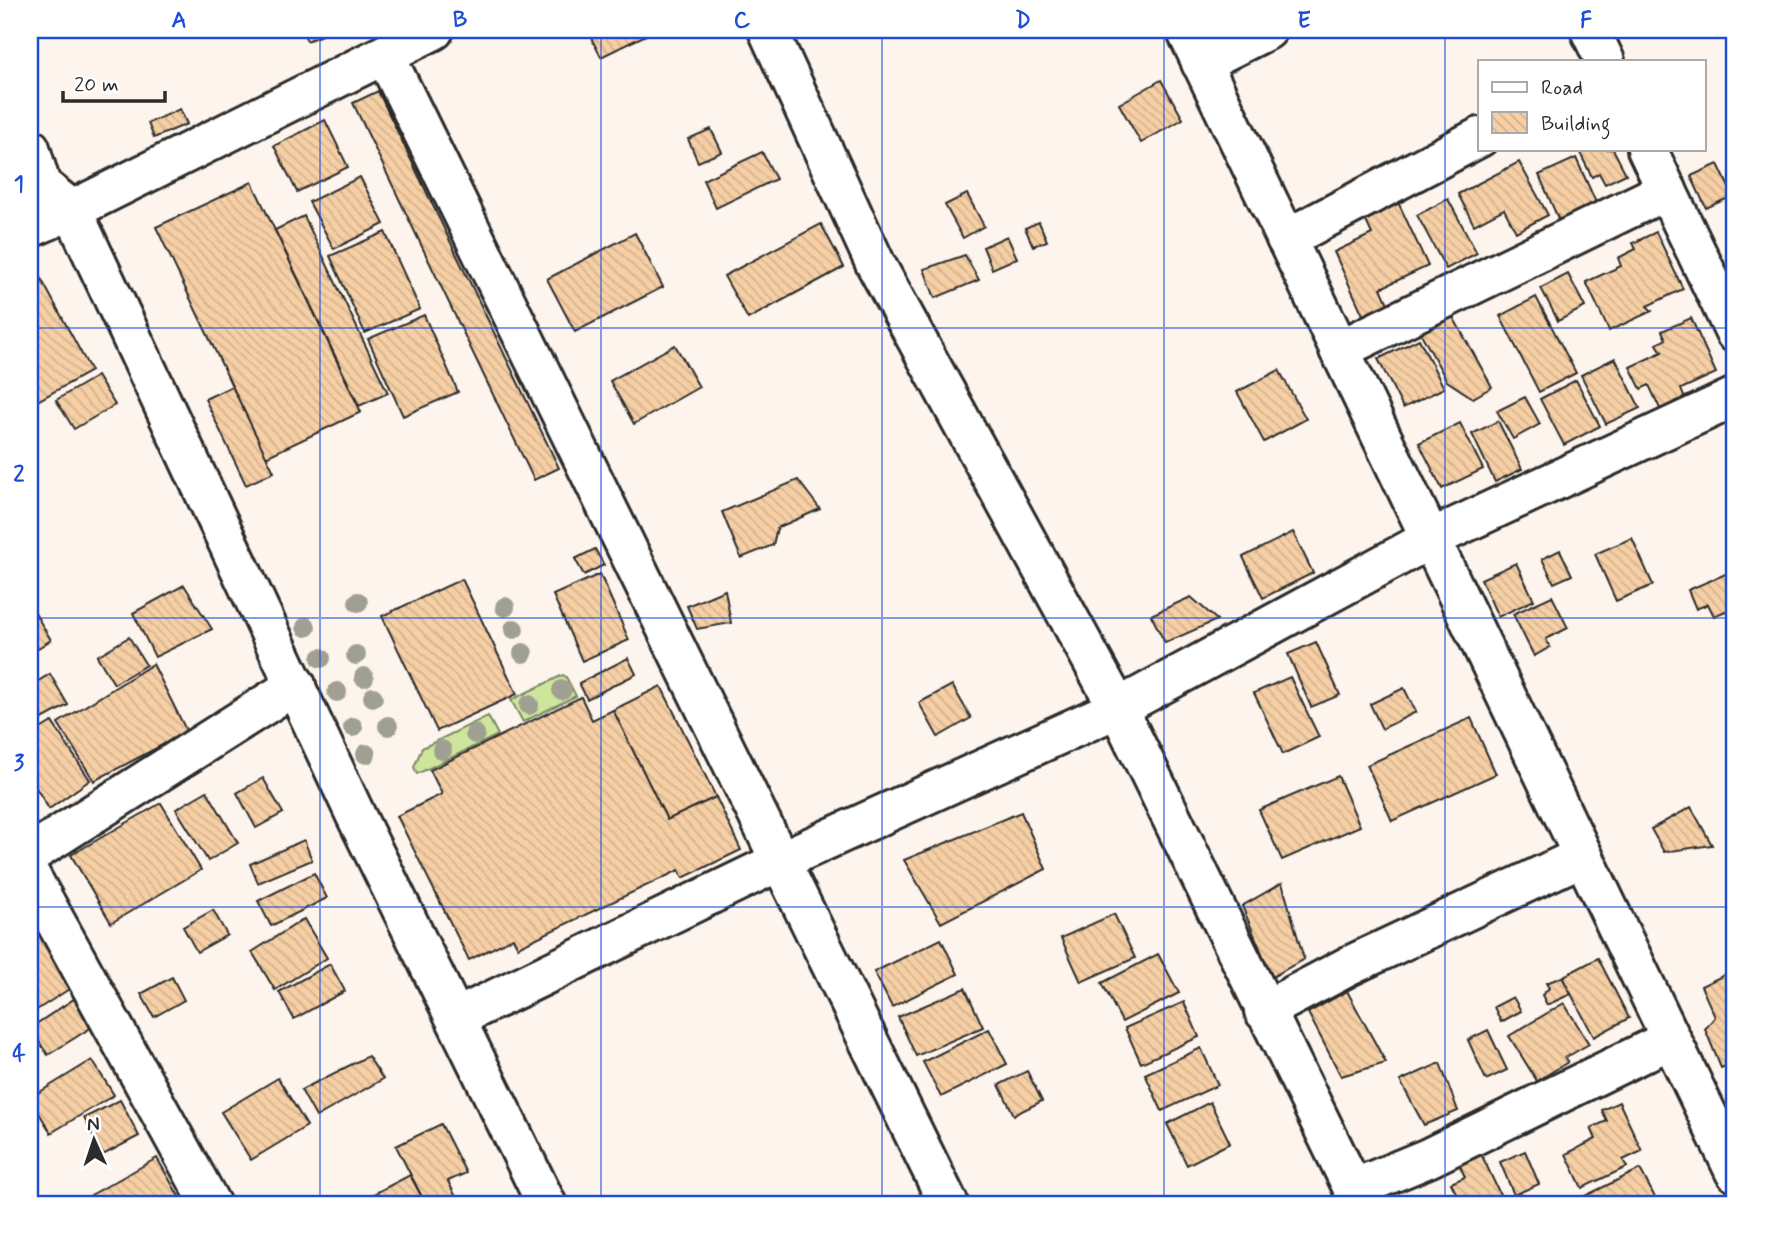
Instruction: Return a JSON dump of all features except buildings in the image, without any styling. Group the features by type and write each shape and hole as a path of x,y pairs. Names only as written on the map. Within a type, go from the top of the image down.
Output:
{"street":[{"path":"768,30 875,263 1118,708 1357,1197 1428,1158 1671,1039"},
{"path":"1267,30 1194,46 1735,1172"},
{"path":"1590,30 1605,60"},
{"path":"30,229 406,39 780,861 949,1205"},
{"path":"1286,239 1478,138"},
{"path":"30,148 41,185 72,210 356,816 456,1018 534,1200"},
{"path":"1647,150 1735,332"},
{"path":"1339,350 1667,190"},
{"path":"456,1018 780,861 1118,708 1430,539 1735,397"},
{"path":"30,855 296,685"},
{"path":"1264,1011 1349,966 1583,856"},
{"path":"30,874 211,1205"}],"green space":[{"path":"563,675 576,696 523,722 511,700"},
{"path":"488,716 498,735 417,774 414,767 422,748"}]}
